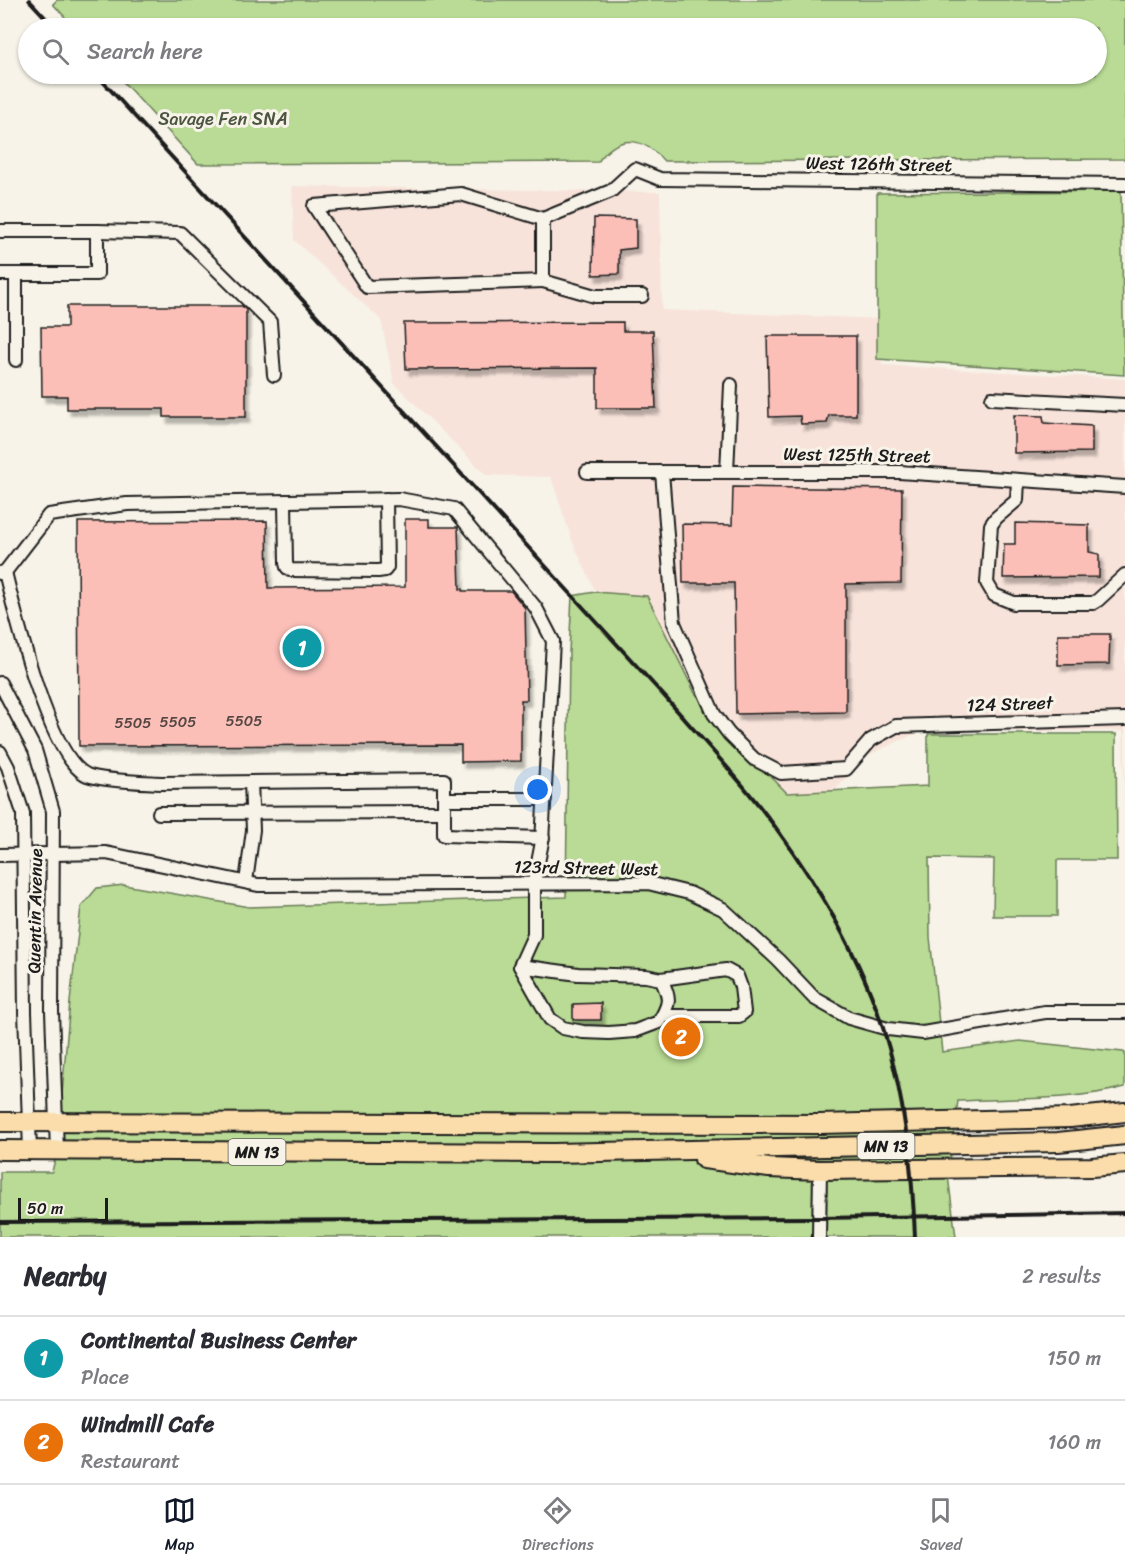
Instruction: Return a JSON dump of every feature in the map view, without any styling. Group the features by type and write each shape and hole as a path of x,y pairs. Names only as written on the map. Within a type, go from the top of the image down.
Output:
{"highway":[{"name":"MN 13","path":"0,1122 819,1124 1070,1118 1125,1112"},
{"name":"MN 13","path":"0,1150 458,1154 1058,1142 1125,1135"},
{"path":"646,1151 769,1168 820,1170 1092,1167 1125,1164"}],"street":[{"name":"West 126th Street","path":"543,219 611,191 635,169 660,179 1125,184"},
{"path":"543,281 543,219 461,194 314,206 367,287 543,281 595,296 642,296"},
{"path":"0,231 180,233 270,322 274,375"},
{"path":"0,274 97,274 97,231"},
{"path":"16,274 16,360"},
{"path":"727,472 731,385"},
{"path":"992,398 1125,405"},
{"name":"West 125th Street","path":"587,472 899,472 1125,487"},
{"name":"124 Street","path":"662,472 674,622 714,714 729,734 754,759 781,774 846,769 871,740 896,726 1125,718"},
{"path":"1018,480 1017,500 991,525 987,583 994,595 1014,603 1093,603 1125,575"},
{"path":"285,501 286,563 290,570 378,571 385,570 387,567 387,499"},
{"path":"520,966 534,935 534,883 543,838 553,641 536,608 454,509 387,499 127,504 49,515 2,573 27,659 49,717 66,754 87,775 124,781 161,783 444,780 444,835 543,838"},
{"name":"Quentin Avenue","path":"0,683 35,750 53,811 52,1011 57,1151"},
{"name":"Quentin Avenue","path":"0,752 8,767 23,813 25,1012 30,1151"},
{"path":"246,882 253,830 251,782"},
{"path":"159,813 252,812 545,799"},
{"name":"123rd Street West","path":"0,855 106,853 258,885 648,883 690,893 723,909 778,960 814,998 849,1018 888,1029 923,1033 1045,1012 1125,1012"},
{"path":"520,966 578,974 646,976 661,979 726,970 737,976 741,987 744,1012 739,1016 663,1016"},
{"path":"520,966 550,1019 563,1028 583,1032 635,1031 659,1022 668,1006 668,994 661,979"},
{"path":"819,1237 820,1170"}],"shaded area":[{"path":"292,186 660,192 662,310 880,319 882,365 1125,379 1125,816 1123,731 921,731 869,755 836,789 794,798 729,751 696,695 647,597 597,595 573,543 551,477 486,475 394,383 381,320 294,240"}],"green space":[{"name":"Savage Fen SNA","path":"57,0 1125,0 1125,159 664,161 647,147 630,142 614,147 598,162 198,164 125,84 1107,84 1107,18 66,18 53,4"},
{"path":"1121,191 1124,375 877,359 877,193"},
{"path":"595,592 647,596 695,693 739,744 787,793 928,786 928,734 1116,734 1117,860 1057,860 1057,916 993,916 994,859 929,858 930,937 942,1052 1020,1041 1123,1052 1125,1053 1125,1087 1064,1097 958,1101 948,1176 956,1237 0,1237 0,1172 52,1172 57,1151 81,907 97,888 124,885 249,907 566,897 569,652 572,596"}],"building":[{"path":"594,218 636,219 636,248 619,250 619,274 593,275"},
{"path":"67,306 242,306 246,310 246,417 164,417 164,409 67,409 67,396 42,396 41,327 67,327"},
{"path":"623,322 623,331 653,331 656,408 597,408 597,368 406,369 404,323"},
{"path":"767,336 856,336 856,415 829,415 827,423 801,424 800,416 769,417"},
{"path":"1014,415 1043,416 1044,423 1092,426 1092,452 1014,453"},
{"path":"733,487 902,489 901,583 846,584 846,712 736,714 734,583 683,583 682,524 732,525"},
{"path":"405,519 429,519 429,527 458,527 460,589 463,591 511,591 525,608 527,700 521,700 521,761 461,762 461,745 79,746 78,522 267,521 268,588 405,587"},
{"path":"1015,523 1089,525 1089,552 1099,554 1099,577 1003,578 1004,544 1015,544"},
{"path":"1058,634 1110,634 1109,664 1058,665"},
{"path":"601,1003 601,1020 573,1020 573,1004"},
{"path":"694,1028 694,1045 667,1046 667,1029"}],"railway":[{"path":"29,0 46,18"},
{"path":"105,84 666,698 744,787 786,842 843,934 873,999 884,1031 897,1082 906,1133 915,1237"},
{"path":"0,1222 819,1218 1125,1213"}],"place":[{"name":"Continental Business Center","path":"302,648"},
{"name":"Windmill Cafe","path":"681,1037"}]}
